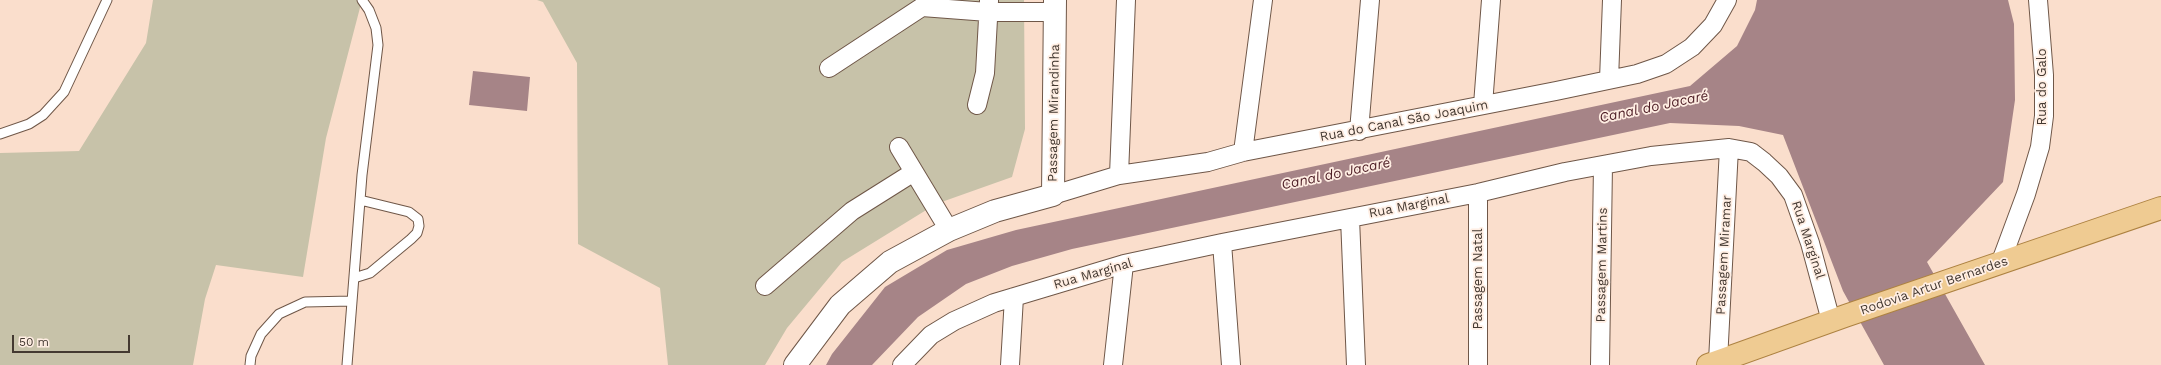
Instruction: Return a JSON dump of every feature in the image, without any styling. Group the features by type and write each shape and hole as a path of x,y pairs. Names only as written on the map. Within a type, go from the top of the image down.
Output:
{"main road":[{"name":"Rodovia Artur Bernardes","path":"1713,363 1838,318 2161,208"}],"street":[{"path":"1119,175 1126,0"},
{"path":"1243,152 1263,0"},
{"path":"1359,131 1370,0"},
{"path":"1483,105 1491,0"},
{"path":"1609,80 1612,0"},
{"name":"Rua do Canal São Joaquim","path":"1053,195 1119,175 1208,162 1243,152 1359,131 1609,80 1654,69 1681,56 1692,48 1712,25 1727,0"},
{"name":"Rua do Galo","path":"2000,264 2026,194 2040,147 2044,116 2044,75 2038,0"},
{"path":"829,68 922,2 988,6 1055,6"},
{"path":"977,105 985,73 988,6"},
{"name":"Passagem Mirandinha","path":"795,365 840,305 871,276 890,262 949,230 995,211 1053,195 1055,6"},
{"path":"899,147 949,230"},
{"name":"Rua Marginal","path":"902,365 931,335 954,321 994,303 1124,264 1222,243 1478,193 1603,165 1659,155 1729,148 1751,152 1779,176 1793,195 1838,318"},
{"name":"Passagem Miramar","path":"1713,363 1729,148"},
{"name":"Passagem Martins","path":"1600,365 1603,165"},
{"path":"765,286 852,211 883,190 914,172"},
{"name":"Passagem Natal","path":"1478,193 1478,365"},
{"path":"1350,218 1356,365"},
{"path":"1222,243 1230,365"},
{"path":"1113,365 1124,264"},
{"path":"1010,365 1014,297"}],"lane":[{"path":"0,134 29,124 43,115 64,92 107,0"},
{"path":"347,365 360,200 378,45 376,28 369,10 362,0"},
{"path":"354,278 370,273 411,239 417,233 419,226 418,219 409,212 360,200"},
{"path":"250,365 254,350 261,334 279,314 305,302 352,301"}],"shaded area":[{"path":"153,0 362,0 326,138 303,277 216,265 205,299 193,365 0,365 0,153 79,151 146,43"},
{"path":"537,0 1024,0 1025,129 1012,177 936,204 842,262 787,328 765,365 668,365 660,288 578,244 577,63 543,2"}],"water":[{"name":"Canal do Jacaré","path":"1757,0 2008,0 2014,24 2015,100 2003,182 1927,262 1985,365 1884,365 1843,291 1783,135 1739,126 1670,123 1072,249 1012,266 966,284 918,317 872,365 826,365 832,354 885,287 947,250 1016,230 1690,86 1737,46 1755,10"},
{"path":"473,71 530,77 527,111 469,105"}]}
